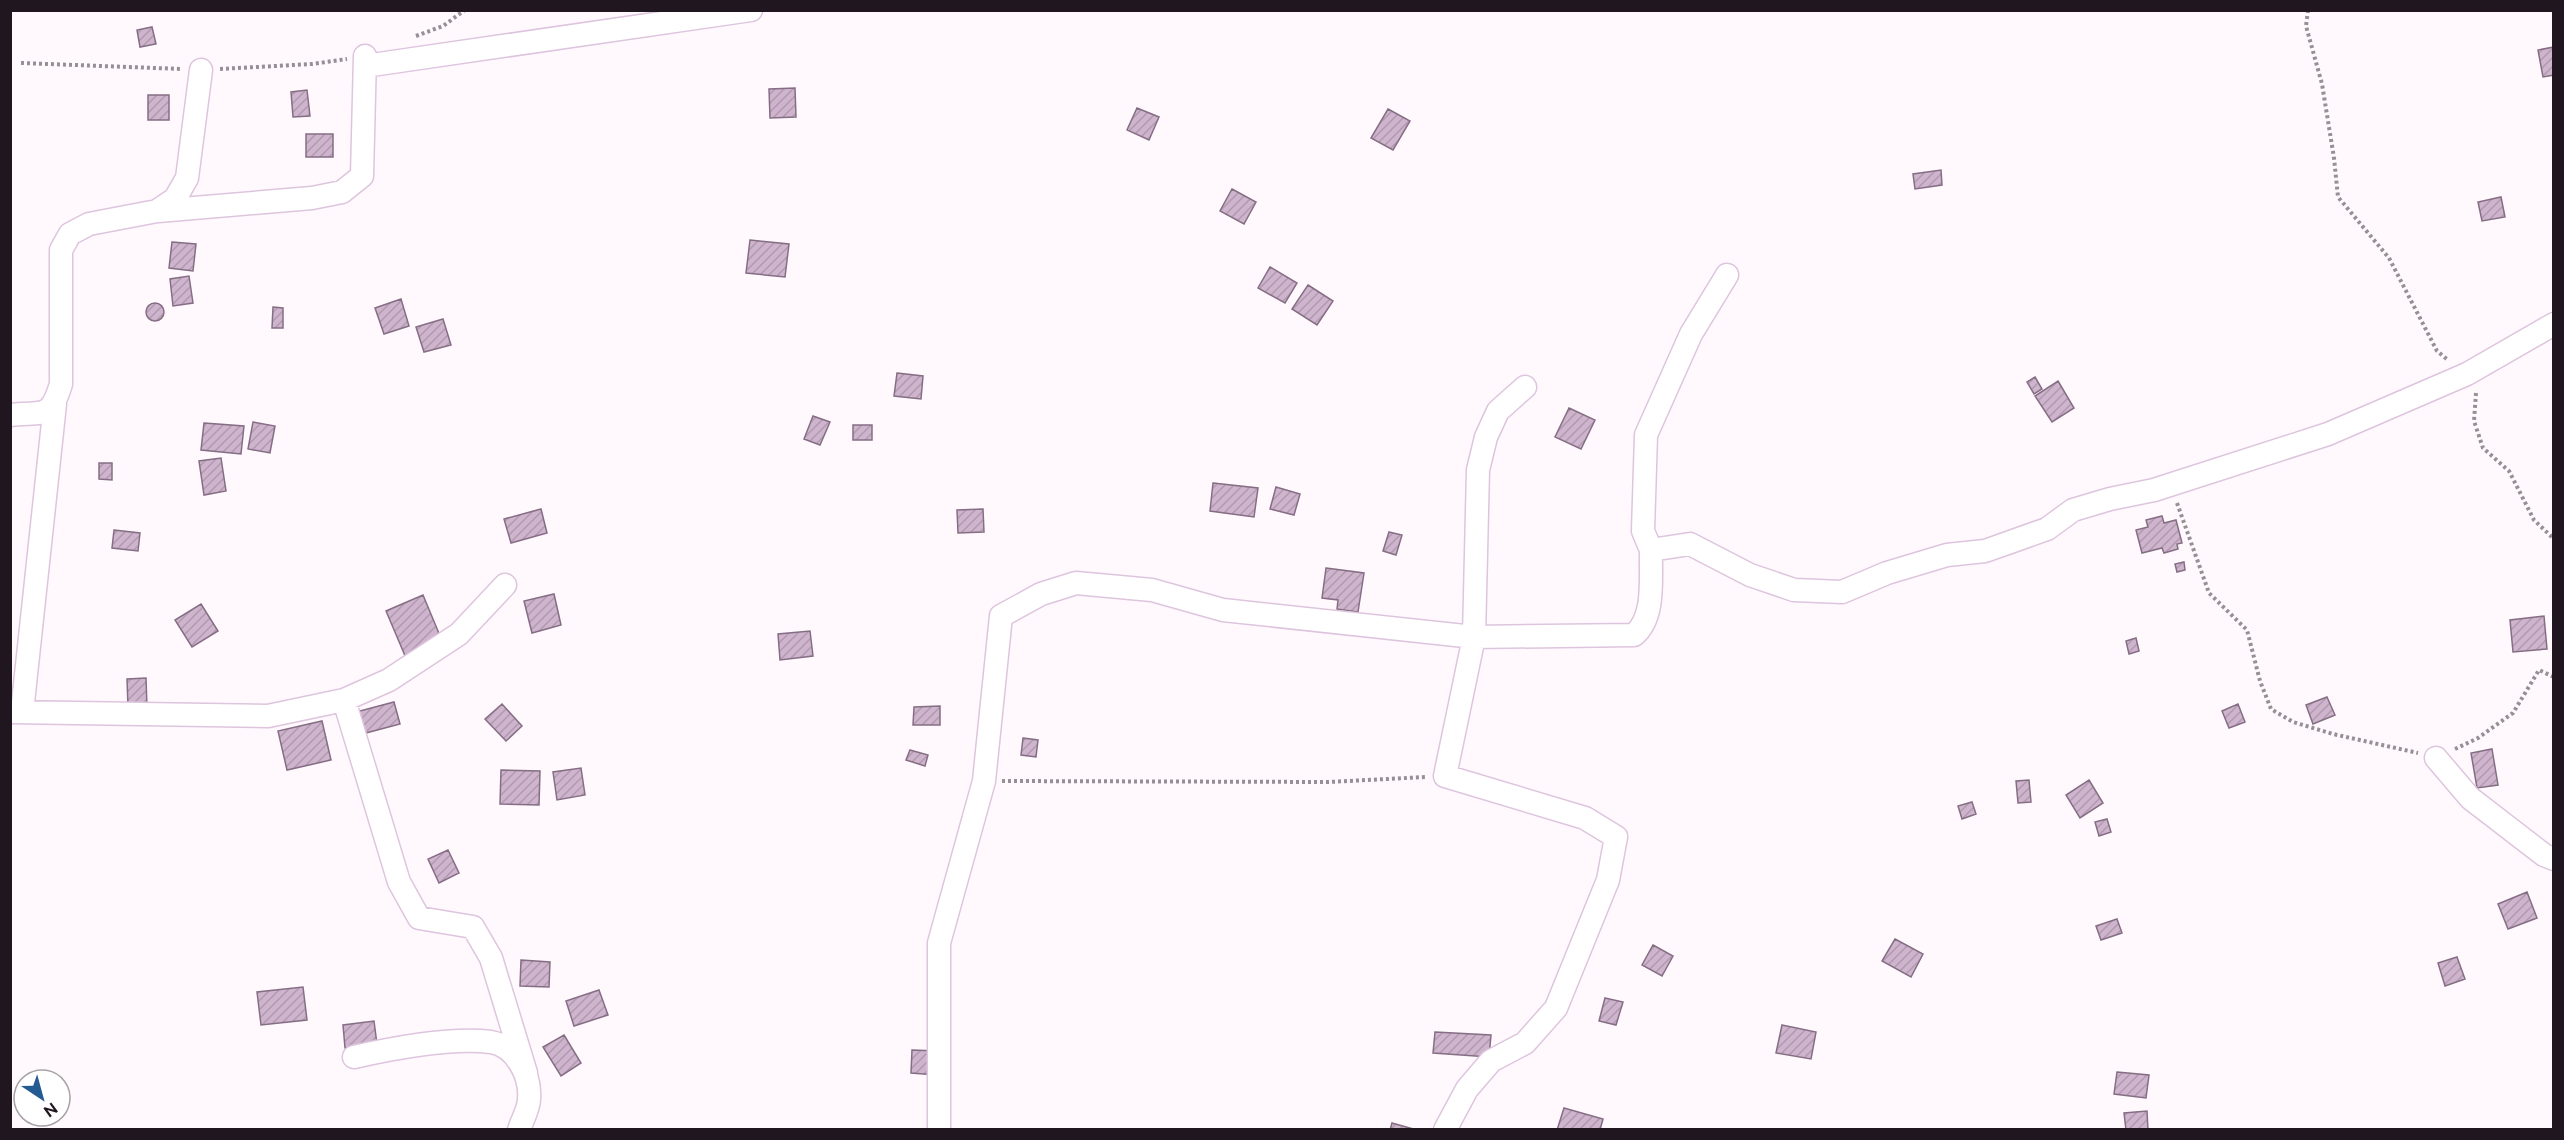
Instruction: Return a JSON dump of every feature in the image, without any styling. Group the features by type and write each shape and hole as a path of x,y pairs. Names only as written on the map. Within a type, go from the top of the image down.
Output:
{"street":[{"path":"505,585 459,634 389,680 344,700 268,716 16,712 55,404 61,384 61,250 70,234 89,224 157,212 312,198 342,192 362,176 365,61 751,10"},
{"path":"157,212 175,199 187,178 201,70"},
{"path":"939,1130 939,943 984,781 1001,616 1041,594 1076,583 1152,590 1223,610 1474,637 1634,635 1644,627 1648,611 1651,550 1643,531 1646,435 1691,334 1727,275"},
{"path":"1651,550 1690,544 1750,575 1794,590 1842,592 1887,573 1947,555 1986,551 2047,529 2073,510 2171,485 2328,434 2467,374 2553,324"},
{"path":"1445,1130 1467,1089 1491,1061 1525,1043 1556,1008 1608,880 1616,837 1585,818 1445,776 1474,637 1479,470 1486,437 1498,411 1525,387"},
{"path":"10,415 42,414 55,404"},
{"path":"344,700 399,882 419,918 473,927 490,958 526,1073 530,1100 519,1130"},
{"path":"2436,758 2470,798 2544,855 2553,859"},
{"path":"354,1057 401,1047 441,1043 493,1042 511,1052 526,1073"}],"path":[{"path":"410,39 443,26 465,10"},
{"path":"2308,10 2306,26 2322,84 2338,196 2389,258 2437,351 2467,374 2476,392 2474,421 2483,448 2509,471 2534,520 2553,539"},
{"path":"21,63 201,70 365,61"},
{"path":"2171,485 2209,593 2247,630 2260,681 2271,709 2293,722 2333,734 2436,758 2478,738 2513,713 2539,670 2553,677"},
{"path":"984,781 1328,782 1445,776"}],"building":[{"path":"152,27 156,44 140,47 137,30"},
{"path":"2554,47 2554,75 2543,77 2538,50"},
{"path":"795,88 796,117 770,118 769,89"},
{"path":"307,90 310,116 293,117 291,92"},
{"path":"148,95 169,95 169,120 148,120"},
{"path":"1137,108 1159,117 1149,140 1127,130"},
{"path":"1388,109 1410,121 1393,150 1371,138"},
{"path":"306,134 333,134 333,157 306,157"},
{"path":"1941,170 1942,185 1915,189 1913,174"},
{"path":"1232,189 1256,202 1244,224 1220,211"},
{"path":"2501,197 2505,217 2482,221 2478,202"},
{"path":"750,240 789,244 785,277 746,273"},
{"path":"172,242 196,244 193,271 169,268"},
{"path":"1270,267 1297,283 1285,303 1258,288"},
{"path":"189,276 193,303 173,306 170,279"},
{"path":"1308,285 1333,301 1317,325 1292,309"},
{"path":"401,299 409,326 384,334 375,308"},
{"path":"155,303 163,308 164,312 159,320 155,321 147,316 146,312 151,304"},
{"path":"273,307 283,308 283,328 272,328"},
{"path":"443,319 451,345 424,352 416,327"},
{"path":"897,373 923,376 921,399 894,396"},
{"path":"2035,377 2042,389 2034,394 2027,382"},
{"path":"2058,381 2074,408 2052,422 2035,396"},
{"path":"1569,408 1595,420 1581,449 1555,437"},
{"path":"813,416 830,422 820,445 804,439"},
{"path":"253,422 275,426 270,453 248,449"},
{"path":"204,423 244,426 241,454 201,450"},
{"path":"853,425 872,425 872,440 853,440"},
{"path":"221,458 226,491 204,495 199,461"},
{"path":"99,463 112,463 112,480 99,479"},
{"path":"1213,483 1258,488 1254,517 1210,511"},
{"path":"1276,487 1300,494 1294,515 1270,509"},
{"path":"541,509 547,533 511,543 504,519"},
{"path":"983,509 984,532 958,533 957,510"},
{"path":"2162,516 2164,523 2176,520 2182,543 2177,544 2178,549 2164,553 2162,548 2142,553 2136,530 2148,527 2146,520"},
{"path":"114,530 140,533 138,551 112,548"},
{"path":"1389,532 1402,535 1396,555 1383,551"},
{"path":"2184,562 2185,570 2177,572 2175,564"},
{"path":"1326,568 1364,573 1358,612 1337,609 1338,600 1322,598"},
{"path":"554,594 561,625 532,633 524,601"},
{"path":"423,595 443,643 406,658 386,611"},
{"path":"201,604 218,631 192,647 175,620"},
{"path":"2544,616 2547,649 2513,652 2510,620"},
{"path":"810,631 813,656 780,660 778,634"},
{"path":"2136,638 2139,651 2129,654 2126,641"},
{"path":"146,678 147,707 128,707 127,679"},
{"path":"2327,697 2335,715 2313,724 2306,705"},
{"path":"394,702 400,724 362,734 356,712"},
{"path":"502,704 522,726 506,741 485,719"},
{"path":"2238,704 2245,722 2229,728 2222,711"},
{"path":"940,706 940,725 913,725 914,707"},
{"path":"322,721 331,760 287,770 278,731"},
{"path":"1023,738 1038,740 1036,757 1021,755"},
{"path":"2492,749 2498,785 2477,788 2471,753"},
{"path":"910,750 928,755 925,766 906,760"},
{"path":"581,768 585,795 557,800 553,772"},
{"path":"501,770 540,771 539,805 500,804"},
{"path":"2029,780 2031,802 2018,803 2016,781"},
{"path":"2089,780 2103,803 2080,818 2066,795"},
{"path":"1972,802 1976,814 1962,819 1958,806"},
{"path":"2107,819 2111,832 2099,836 2095,822"},
{"path":"448,850 459,873 439,883 428,859"},
{"path":"2527,892 2537,918 2508,929 2498,904"},
{"path":"2117,919 2122,933 2101,940 2096,926"},
{"path":"1895,939 1923,954 1911,977 1882,961"},
{"path":"1653,945 1673,956 1662,976 1642,965"},
{"path":"2457,957 2465,979 2445,986 2438,963"},
{"path":"521,960 550,962 549,987 520,986"},
{"path":"303,987 307,1020 261,1025 257,992"},
{"path":"599,990 608,1015 574,1026 566,1001"},
{"path":"1605,998 1623,1002 1616,1025 1599,1021"},
{"path":"374,1021 377,1044 345,1048 343,1025"},
{"path":"1782,1025 1816,1032 1811,1059 1776,1053"},
{"path":"1435,1032 1491,1035 1489,1057 1433,1053"},
{"path":"564,1035 581,1063 561,1076 543,1047"},
{"path":"912,1050 937,1051 936,1075 911,1073"},
{"path":"2117,1072 2149,1075 2146,1098 2114,1094"},
{"path":"1564,1108 1603,1119 1600,1130 1557,1130"},
{"path":"2147,1111 2148,1130 2126,1130 2124,1113"},
{"path":"1392,1123 1417,1130 1390,1130"}]}
